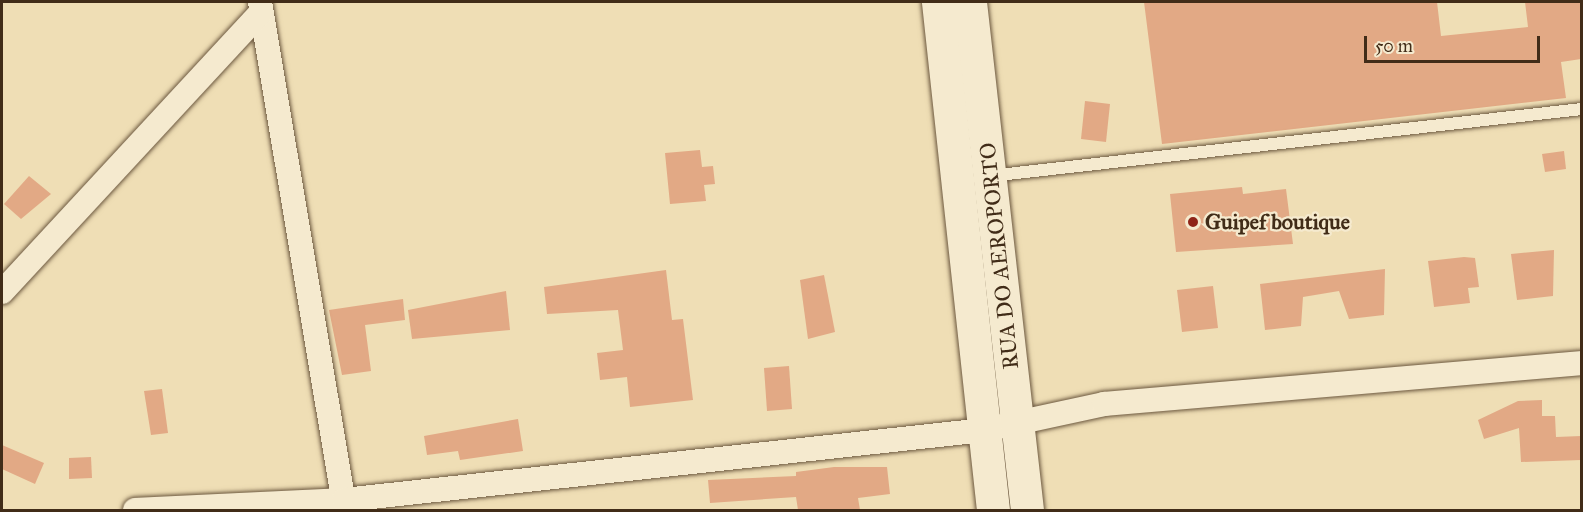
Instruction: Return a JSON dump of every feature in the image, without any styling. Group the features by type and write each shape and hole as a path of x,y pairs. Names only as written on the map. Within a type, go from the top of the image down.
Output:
{"main road":[{"name":"RUA DO AEROPORTO","path":"938,2 993,510"},
{"name":"RUA DO AEROPORTO","path":"970,2 1027,510"}],"street":[{"path":"260,7 345,505"},
{"path":"2,292 260,7"},
{"path":"135,510 345,505 984,430 1104,404 1581,363"}],"lane":[{"path":"990,176 1581,110"}],"building":[{"path":"1144,2 1437,2 1441,36 1528,27 1525,2 1581,2 1581,59 1561,62 1566,98 1162,144"},
{"path":"1085,101 1110,104 1106,142 1081,139"},
{"path":"700,150 702,167 713,166 715,184 704,185 706,201 670,204 665,153"},
{"path":"1564,151 1566,169 1545,172 1542,154"},
{"path":"29,176 51,194 21,219 4,204"},
{"path":"1242,187 1243,194 1286,189 1293,244 1176,252 1170,194"},
{"path":"1554,250 1553,296 1517,300 1511,254"},
{"path":"1475,258 1479,287 1468,288 1470,303 1434,307 1428,261"},
{"path":"1385,269 1384,315 1349,319 1339,291 1303,297 1301,326 1265,330 1260,284"},
{"path":"666,270 672,320 683,319 693,400 630,407 627,377 600,380 597,353 623,350 618,310 547,314 544,287"},
{"path":"824,275 835,332 808,339 800,280"},
{"path":"1213,286 1218,328 1182,332 1177,290"},
{"path":"506,291 510,330 412,339 408,310"},
{"path":"403,299 405,320 365,325 371,371 342,375 329,310"},
{"path":"789,366 792,409 767,411 764,368"},
{"path":"162,389 168,433 151,435 144,391"},
{"path":"1542,400 1542,416 1555,416 1556,437 1581,436 1581,460 1521,462 1519,428 1484,439 1478,420 1518,401"},
{"path":"518,419 523,451 460,460 458,451 427,455 424,436"},
{"path":"2,445 44,463 35,484 2,469"},
{"path":"91,457 92,478 69,479 69,458"},
{"path":"834,467 887,467 890,494 858,498 860,510 798,510 796,497 710,503 708,480 796,476 796,472"}],"place":[{"name":"Guipef boutique","path":"1193,222"}]}
